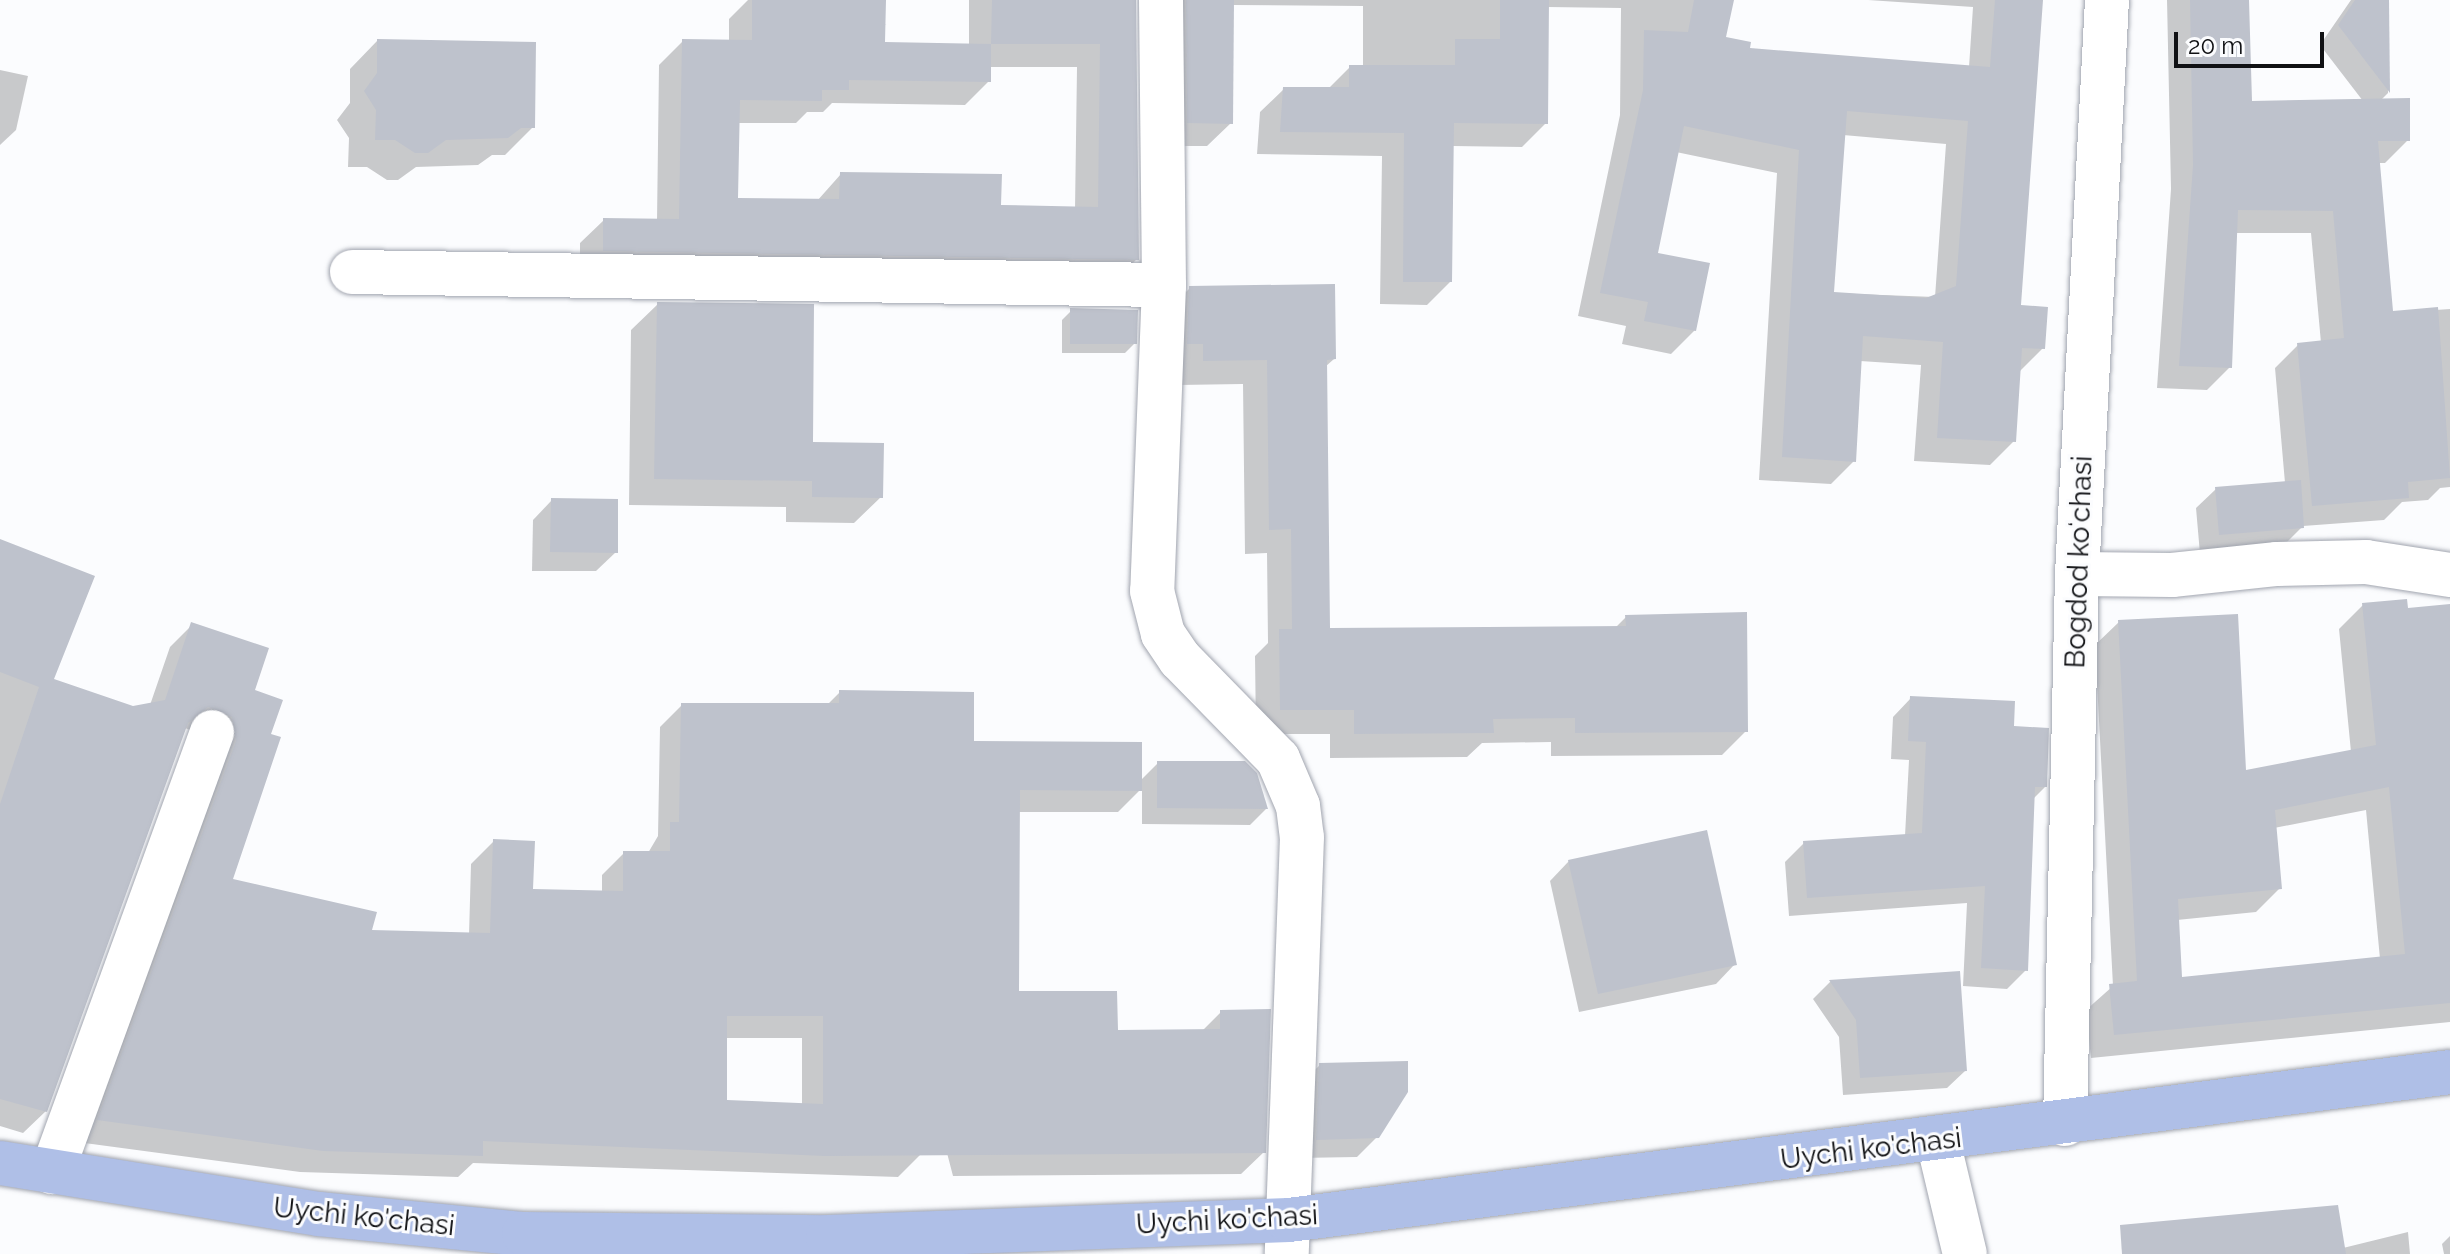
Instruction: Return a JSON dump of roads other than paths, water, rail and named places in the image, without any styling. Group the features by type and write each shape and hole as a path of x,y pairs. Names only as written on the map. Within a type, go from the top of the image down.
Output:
{"main road":[{"name":"Uychi ko'chasi","path":"0,1163 319,1214 524,1234 1288,1237 1938,1141 2450,1072"}],"street":[{"path":"1161,0 1164,285 1155,612 1180,659 1278,759 1298,806 1302,837 1288,1237"},
{"name":"Bogdod koʻchasi","path":"2065,1124 2077,574 2107,0"},
{"path":"352,272 1164,285"},
{"path":"2077,574 2172,575 2277,564 2366,562 2450,575"},
{"path":"52,1172 212,732"},
{"path":"1938,1141 1965,1254"}]}
